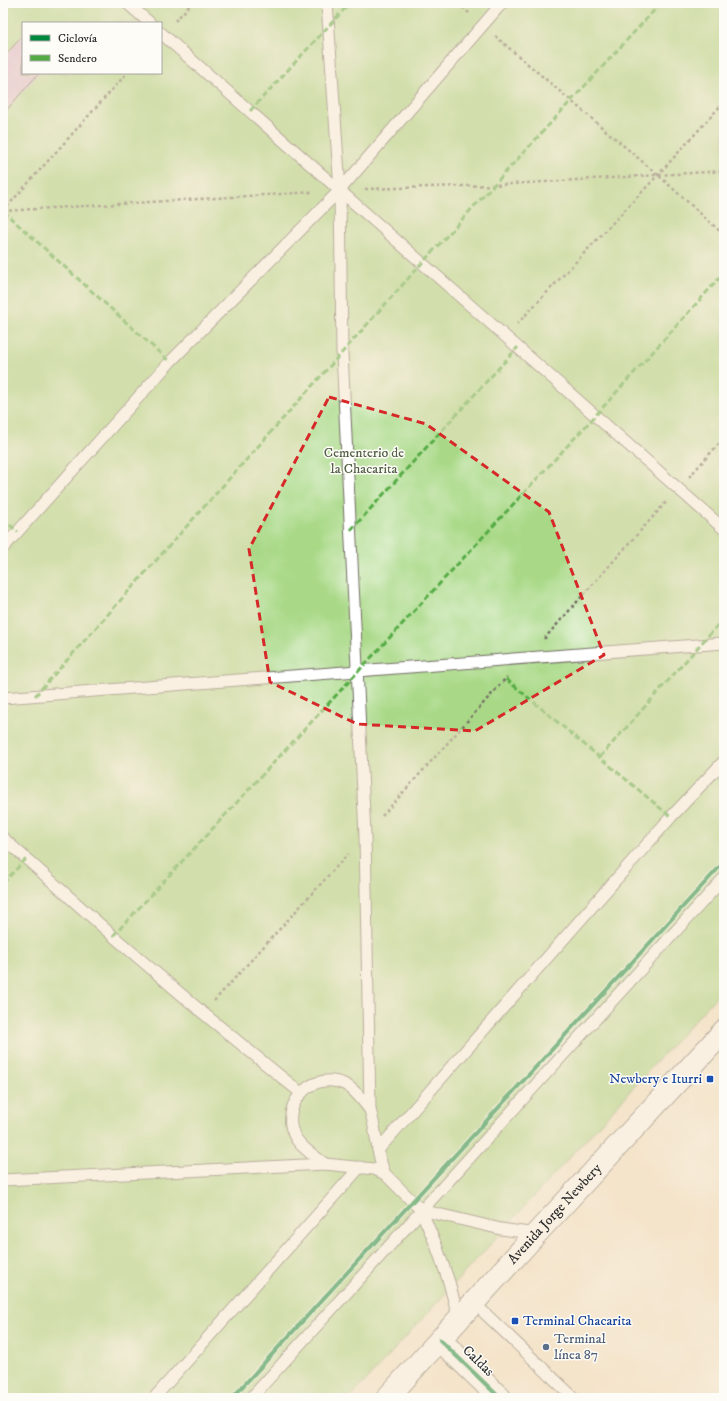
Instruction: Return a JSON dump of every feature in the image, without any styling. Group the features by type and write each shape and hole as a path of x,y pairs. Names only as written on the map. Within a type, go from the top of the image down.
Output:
{"main road":[{"name":"Avenida Jorge Newbery","path":"387,1398 724,1030"},
{"name":"Caldas","path":"440,1340 500,1398"}],"lane":[{"path":"127,3 149,22"},
{"path":"327,3 340,190 342,352 365,835 370,1110 374,1124 380,1163 385,1174 421,1210 439,1253 449,1282 459,1320"},
{"path":"3,548 170,362 340,190 502,3"},
{"path":"162,33 724,529"},
{"path":"3,698 724,643"},
{"path":"378,1150 671,818 724,761"},
{"path":"3,838 113,936 203,1013 301,1093"},
{"path":"251,1398 724,878"},
{"path":"325,1164 297,1141 292,1129 290,1115 294,1103 301,1093 313,1084 328,1081 344,1084 357,1094 370,1110"},
{"path":"3,1180 325,1164 374,1169 385,1174"},
{"path":"154,1398 360,1167"},
{"path":"421,1210 501,1229 536,1234"},
{"path":"474,1303 574,1398"}],"path":[{"path":"162,33 192,3"},
{"path":"458,3 658,175 724,235"},
{"path":"3,211 126,74"},
{"path":"506,336 658,175 724,102"},
{"path":"3,211 340,190 494,184 724,171"},
{"path":"203,1013 506,679 526,659 724,438"}],"highlighted area":[{"path":"329,397 426,424 549,512 604,655 475,731 357,724 270,682 249,549"}],"green space":[{"name":"Cementerio de la Chacarita","path":"3,3 724,3 724,988 350,1398 3,1398"}],"building":[{"path":"22,36 22,74 38,74 3,114 3,58"}],"marked path":[{"path":"250,111 350,3"},
{"path":"35,696 422,263 661,3"},
{"path":"3,211 170,362"},
{"path":"113,936 595,416 724,273"},
{"path":"351,530 518,347"},
{"path":"3,519 18,532"},
{"path":"600,757 724,618"},
{"path":"506,679 671,817"},
{"path":"3,883 26,859"}],"cycle path":[{"path":"232,1398 724,862"},
{"path":"440,1340 500,1398"}],"place":[{"name":"Newbery e Iturri","path":"710,1079"},
{"name":"Terminal Chacarita","path":"515,1321"},
{"name":"Terminal línea 87","path":"546,1347"}]}
